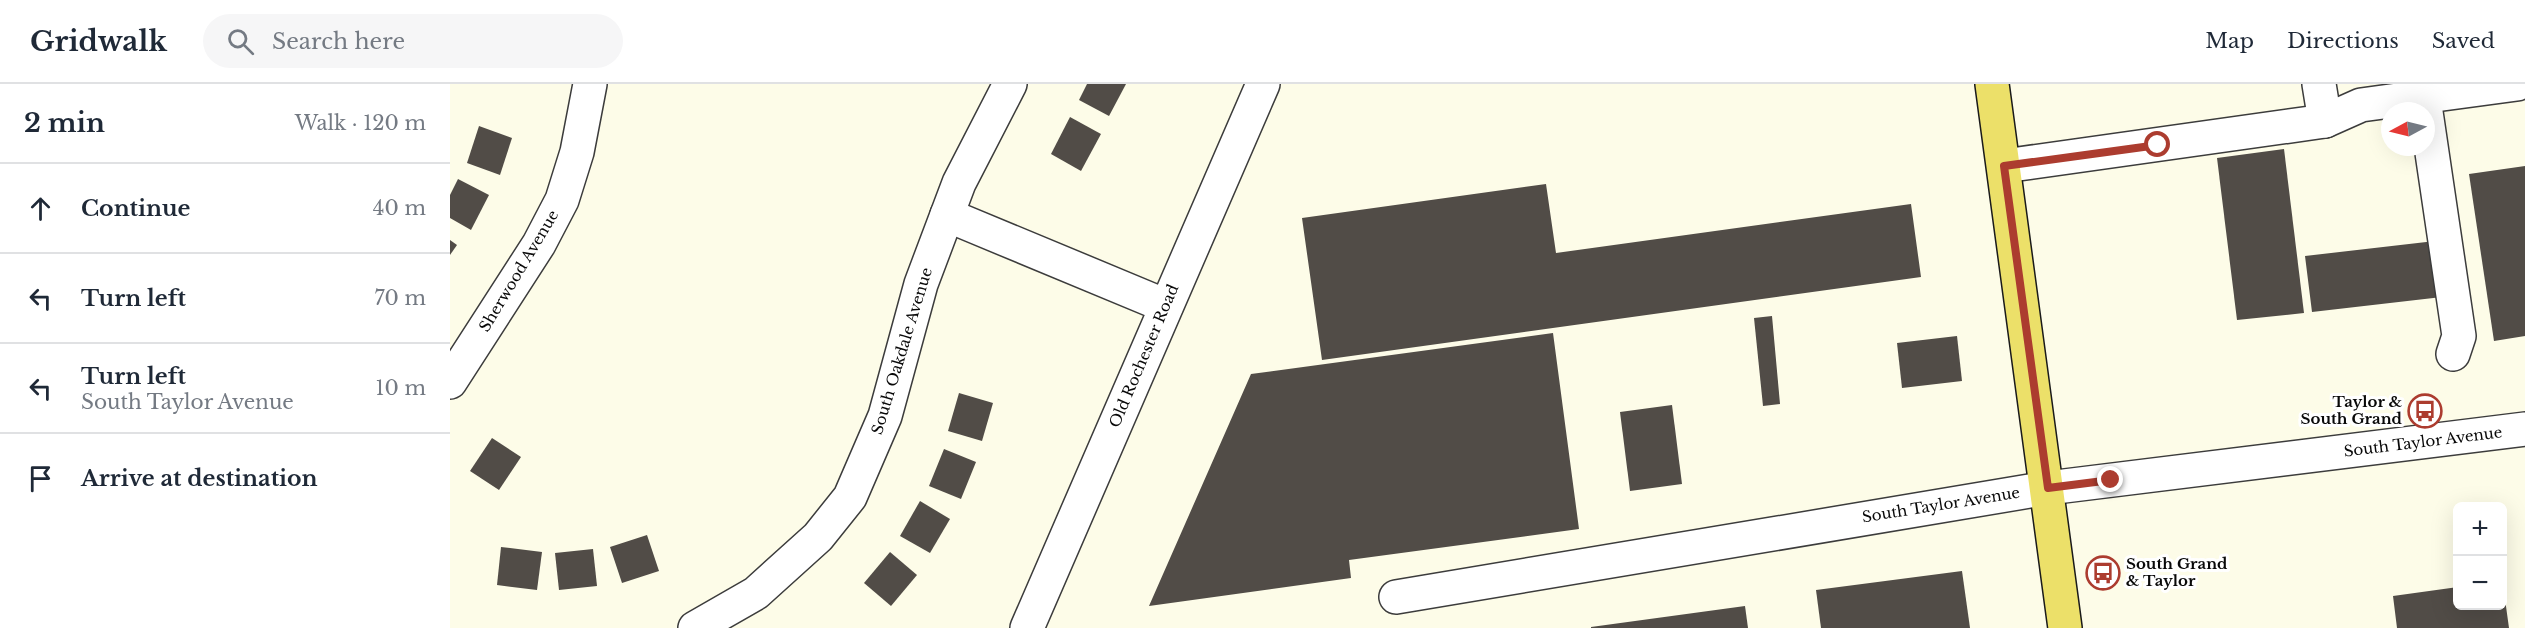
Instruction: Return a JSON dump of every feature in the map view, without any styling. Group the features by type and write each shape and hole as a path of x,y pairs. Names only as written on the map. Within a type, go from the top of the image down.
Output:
{"main road":[{"path":"1992,84 2065,628"}],"street":[{"name":"Sherwood Avenue","path":"450,382 539,244 562,200 577,152 590,84"},
{"name":"South Oakdale Avenue","path":"695,628 756,593 818,537 850,497 885,416 921,284 947,214 964,173 1010,84"},
{"name":"Old Rochester Road","path":"1027,628 1263,84"},
{"path":"2319,84 2325,121"},
{"path":"2435,104 2517,84"},
{"path":"2004,166 2325,121 2361,105 2381,105"},
{"path":"2432,156 2459,336 2453,354"},
{"path":"947,214 1166,306"},
{"name":"South Taylor Avenue","path":"1396,597 2048,488 2525,429"}],"building":[{"path":"1087,84 1126,84 1109,116 1079,100"},
{"path":"1070,117 1101,134 1081,171 1051,154"},
{"path":"479,126 512,138 500,175 467,163"},
{"path":"2284,149 2304,313 2237,320 2217,158"},
{"path":"2525,166 2525,336 2494,341 2469,174"},
{"path":"458,179 489,195 471,230 450,218 450,195"},
{"path":"1546,184 1556,253 1911,204 1921,277 1322,360 1302,218"},
{"path":"450,240 457,245 450,255"},
{"path":"2435,241 2442,297 2312,312 2305,256"},
{"path":"1772,316 1780,404 1763,406 1754,318"},
{"path":"1553,333 1579,529 1349,560 1351,578 1149,606 1251,374"},
{"path":"1957,336 1962,381 1902,388 1897,343"},
{"path":"959,393 993,403 982,441 948,431"},
{"path":"1672,405 1682,484 1630,491 1620,412"},
{"path":"492,438 521,457 499,490 470,471"},
{"path":"944,449 976,462 961,499 929,486"},
{"path":"920,501 950,519 930,553 900,536"},
{"path":"647,535 659,571 622,583 610,547"},
{"path":"501,547 542,552 537,590 497,585"},
{"path":"593,549 597,586 559,590 555,553"},
{"path":"890,552 917,575 891,606 864,583"},
{"path":"1962,571 1970,628 1821,628 1816,590"},
{"path":"2453,588 2453,610 2506,610 2509,628 2397,628 2393,596"},
{"path":"1745,606 1748,628 1591,628 1591,627"}],"place":[{"name":"Taylor & South Grand","path":"2425,411"},
{"name":"South Grand & Taylor","path":"2103,573"}],"route":[{"path":"2111,480 2048,488 2004,166 2158,145"}]}
